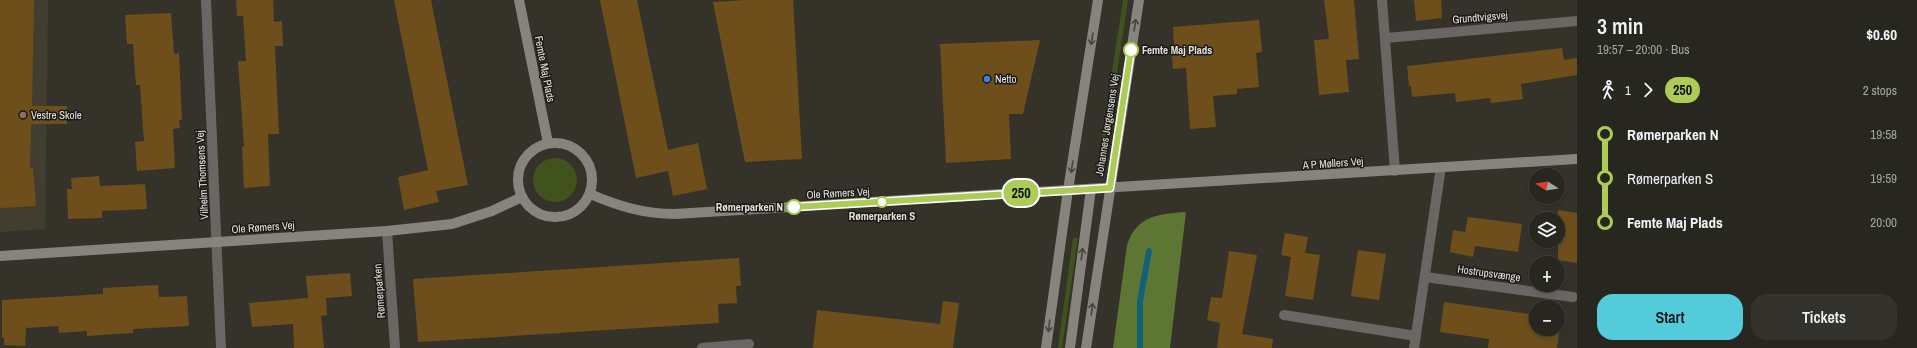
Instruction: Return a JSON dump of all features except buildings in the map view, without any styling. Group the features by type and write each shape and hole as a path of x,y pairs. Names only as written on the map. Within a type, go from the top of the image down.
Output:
{"street":[{"name":"Vilhelm Thomsens Vej","path":"206,0 221,348"},
{"name":"Femte Maj Plads","path":"519,0 548,143"},
{"path":"1046,348 1068,190 1098,0"},
{"name":"Johannes Jørgensens Vej","path":"1086,348 1139,0"},
{"path":"1382,0 1395,170"},
{"name":"Grundtvigsvej","path":"1386,38 1577,21"},
{"path":"559,142 570,145 580,151 587,160 592,171 593,182 590,194 585,203 577,210 567,215 557,218 536,212 522,197 518,186 518,174 521,163 528,154 537,147 548,143 559,142"},
{"name":"A P Møllers Vej","path":"1091,189 1577,159"},
{"path":"1414,348 1441,168"},
{"name":"Ole Rømers Vej","path":"590,194 624,208 665,214 1091,189"},
{"name":"Johannes Jørgensens Vej","path":"1070,348 1091,189"},
{"name":"Ole Rømers Vej","path":"0,256 387,232 452,224 492,211 522,197"},
{"name":"Rømerparken","path":"387,232 395,348"},
{"name":"Hostrupsvænge","path":"1425,277 1573,297"},
{"path":"1284,315 1416,336"},
{"path":"702,348 749,344"}],"shaded area":[{"name":"Vestre Skole","path":"0,0 48,0 45,229 0,232"}],"green space":[{"path":"1123,0 1128,0 1107,139 1102,138"},
{"path":"551,158 559,158 564,159 571,164 576,171 576,189 571,196 564,201 551,202 543,199 536,192 533,184 533,176 536,168 543,161"},
{"path":"1186,212 1170,348 1113,348 1127,245 1131,235 1137,227 1150,218 1158,215"},
{"path":"1073,238 1078,238 1062,348 1058,348"}],"waterway":[{"path":"1140,348 1140,301 1149,251"}],"bus line":[{"name":"250","path":"794,207 1110,188 1131,50"}],"place":[{"name":"Femte Maj Plads","path":"1131,50"},
{"name":"Netto","path":"987,79"},
{"name":"Vestre Skole","path":"23,115"},
{"name":"Rømerparken S","path":"882,202"},
{"name":"Rømerparken N","path":"794,207"}]}
